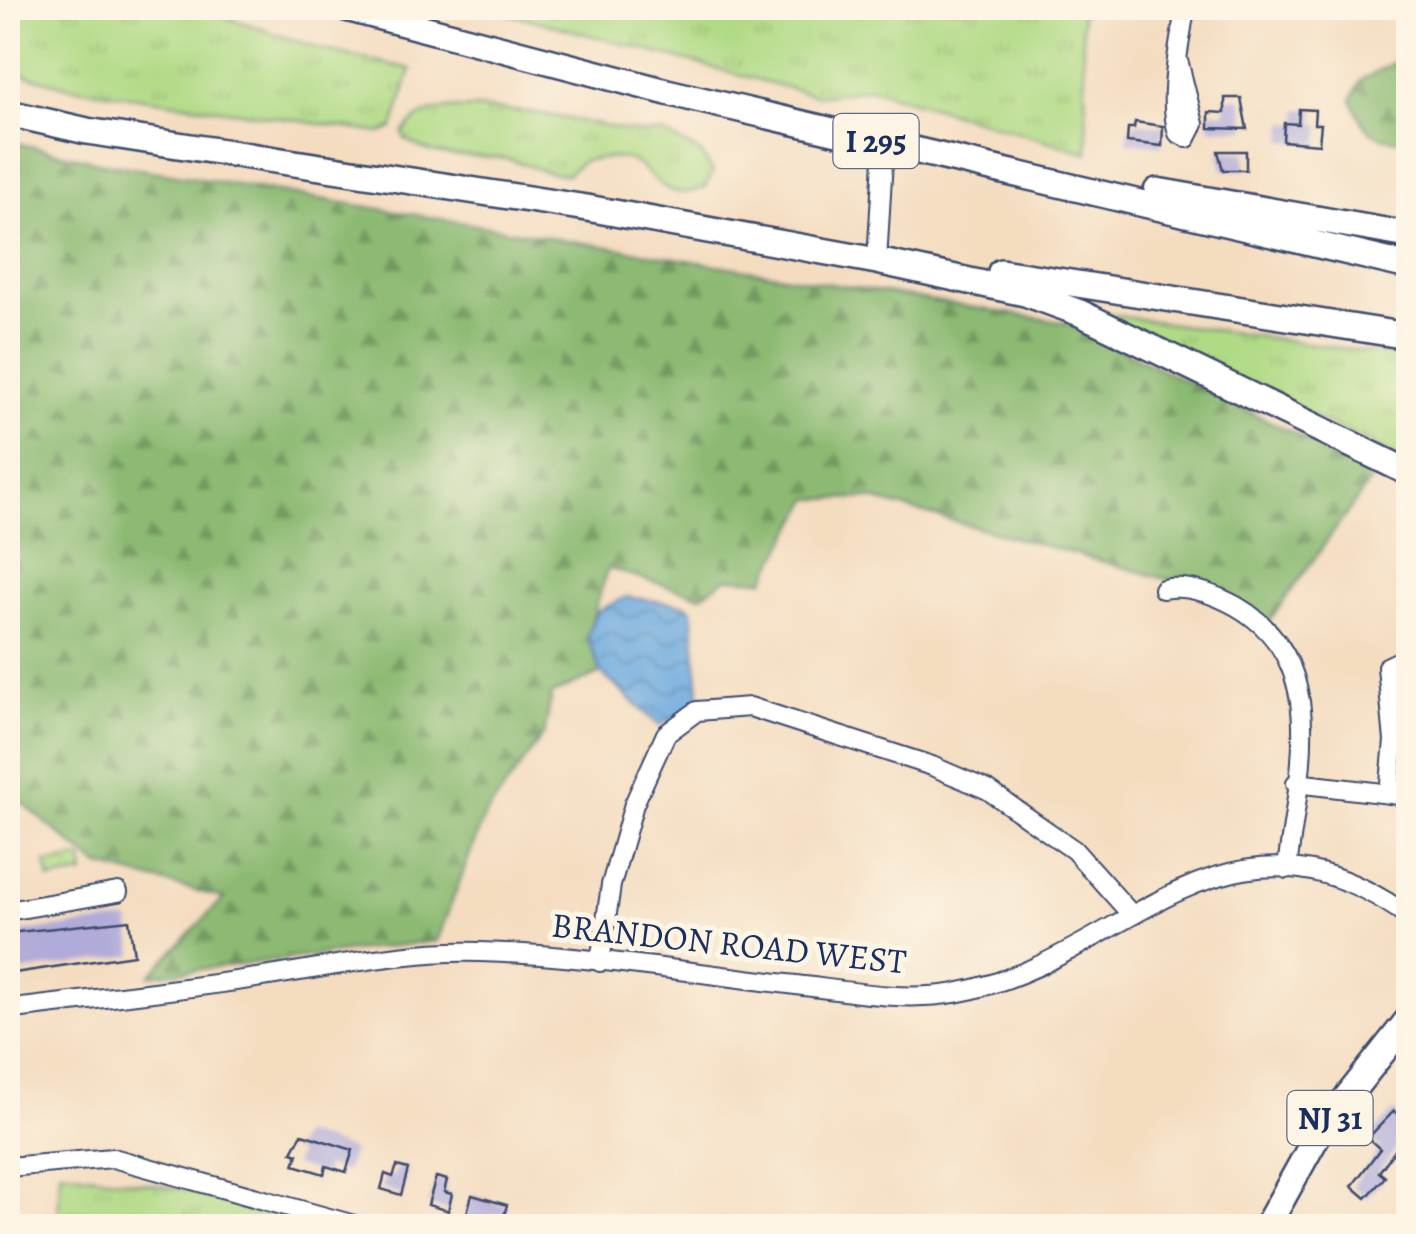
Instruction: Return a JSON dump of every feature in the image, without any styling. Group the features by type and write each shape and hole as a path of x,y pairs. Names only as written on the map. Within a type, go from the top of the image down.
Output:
{"highway":[{"name":"I 295","path":"346,8 765,115 1408,266"},
{"path":"8,113 87,131 587,208 878,261 1056,303 1408,472"},
{"path":"765,115 1408,236"},
{"path":"878,261 934,262 1408,336"},
{"name":"NJ 31","path":"1266,1226 1318,1134 1408,1020"}],"street":[{"path":"1179,64 1185,8"},
{"path":"878,261 884,143"},
{"path":"1163,589 1182,585 1232,604 1260,622 1282,650 1302,698 1287,869"},
{"path":"1296,783 1399,795 1387,667 1408,657"},
{"path":"600,962 611,885 634,804 666,734 696,711 750,707 972,783 1047,828 1094,870 1130,914"},
{"name":"BRANDON ROAD WEST","path":"8,1010 388,956 476,952 927,996 1007,980 1207,877 1287,869 1341,880 1408,916"},
{"path":"8,911 118,892"},
{"path":"8,1167 113,1158 358,1226"}],"green space":[{"path":"8,8 199,8 321,49 411,69 393,128 381,133 69,87 8,70"},
{"path":"488,8 1081,8 1088,153 870,88 819,96"},
{"path":"1396,61 1408,61 1408,140 1372,132 1352,100 1360,81"},
{"path":"478,108 544,114 639,133 663,133 701,153 713,172 705,187 678,192 667,189 626,159 584,160 567,174 559,174 506,159 442,154 405,139 403,133 427,113"},
{"path":"8,141 98,162 1066,323 1376,473 1267,624 1218,593 869,498 810,499 764,580 726,578 701,596 608,568 587,636 601,673 552,694 544,734 484,817 437,941 150,975 224,898 97,865 8,791"},
{"path":"1098,313 1408,358 1408,462"},
{"path":"82,858 84,874 50,880 46,863"},
{"path":"60,1171 184,1189 287,1220 276,1226 58,1226"}],"water":[{"path":"626,597 686,605 692,610 700,706 659,725 601,673 587,636 596,612"}],"building":[{"path":"1225,98 1241,98 1247,129 1209,128 1209,112 1225,113"},
{"path":"1299,109 1315,110 1314,124 1321,124 1319,144 1283,141 1284,123 1298,124"},
{"path":"1135,122 1163,126 1162,146 1127,142 1128,128 1134,128"},
{"path":"1218,151 1246,151 1246,170 1223,170"},
{"path":"129,920 134,955 14,973 8,933"},
{"path":"1394,1111 1408,1124 1408,1133 1379,1172 1385,1177 1366,1198 1352,1186 1380,1149 1368,1138"},
{"path":"302,1134 353,1150 346,1172 326,1166 324,1174 294,1165 298,1154 292,1152"},
{"path":"397,1166 408,1169 401,1195 381,1189 385,1174 393,1177"},
{"path":"436,1177 447,1180 444,1192 452,1194 448,1211 428,1205"},
{"path":"472,1195 507,1205 501,1226 465,1220"}]}
